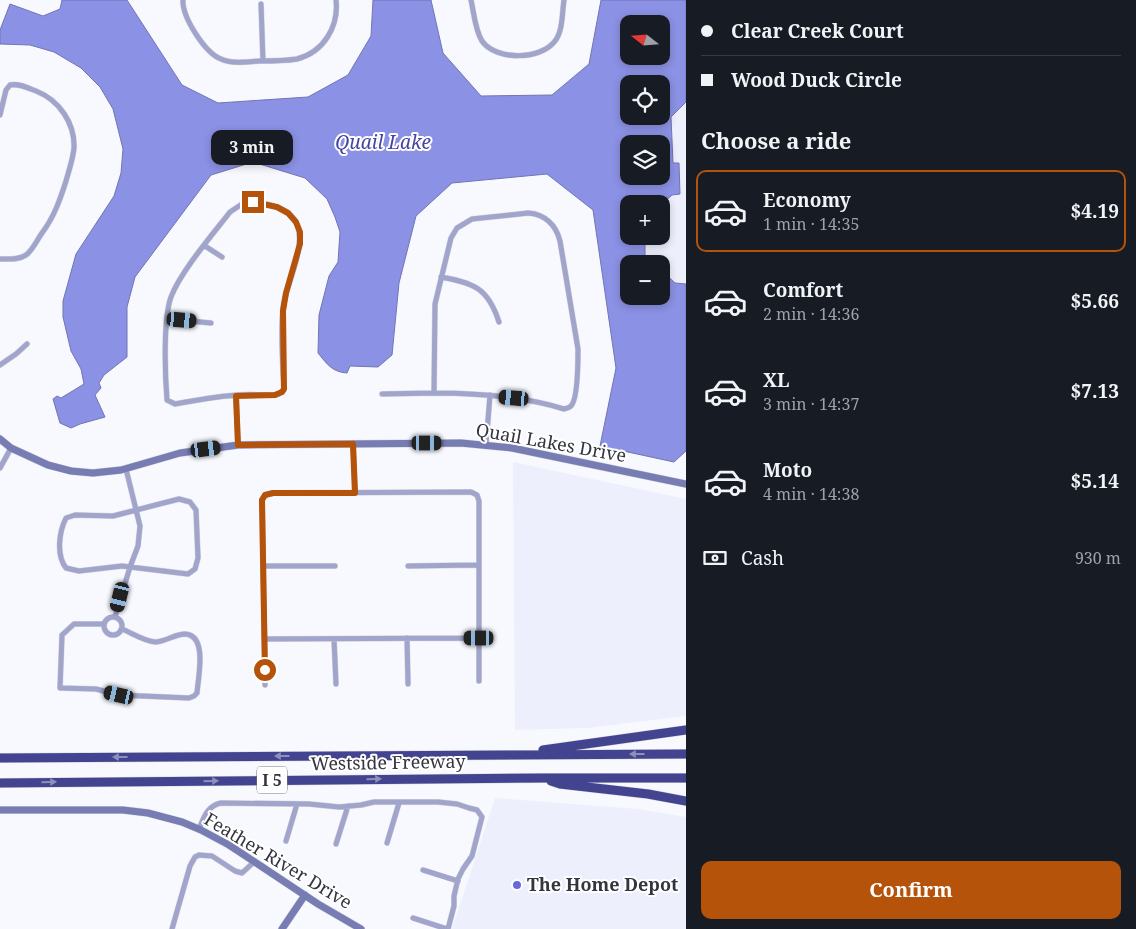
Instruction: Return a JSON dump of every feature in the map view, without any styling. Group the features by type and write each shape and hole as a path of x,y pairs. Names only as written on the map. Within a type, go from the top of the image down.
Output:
{"highway":[{"path":"506,755 686,730"},
{"name":"Westside Freeway","path":"0,758 686,754"},
{"path":"544,778 560,784 648,794 686,801"},
{"name":"Westside Freeway","path":"0,783 686,778"}],"main road":[{"name":"Quail Lakes Drive","path":"0,439 11,448 48,465 72,471 105,473 126,469 180,453 238,445 461,443 531,452 686,484"},
{"name":"Feather River Drive","path":"0,810 130,810 166,817 199,829 220,840 361,929"},
{"path":"282,929 305,895"}],"street":[{"path":"183,0 188,20 206,47 215,56 229,62 296,59 307,55 318,48 327,38 334,24 336,0"},
{"path":"471,0 482,41 493,51 506,55 536,54 549,47 559,33 564,0"},
{"path":"261,4 263,61"},
{"path":"0,115 6,90 10,85 17,84 40,93 56,104 64,114 72,130 74,148 60,200 46,228 26,255 18,258 0,259"},
{"path":"253,202 277,207 288,213 296,222 300,232 300,244 286,293 283,311 284,389 282,392 275,395 190,400 175,404 168,402 166,389 168,319 169,304 175,288 234,209 242,204 253,202"},
{"path":"382,394 434,393 490,396 526,400 564,409 573,403 578,366 578,349 558,236 549,222 542,216 533,214 472,219 462,224 454,232 449,244 435,304 434,393"},
{"path":"205,246 222,257"},
{"path":"441,277 466,283 481,291 492,304 499,322"},
{"path":"168,319 211,323"},
{"path":"0,365 28,344"},
{"path":"236,396 238,445"},
{"path":"486,445 490,396"},
{"path":"353,444 355,493"},
{"path":"0,468 11,448"},
{"path":"115,617 138,546 140,526 126,469"},
{"path":"265,685 262,500 265,495 273,493 475,493 479,501 479,681"},
{"path":"179,499 190,502 196,510 198,558 195,569 188,574 122,566 79,571 66,568 60,561 61,528 66,518 75,515 112,516 137,511 179,499"},
{"path":"408,566 478,565"},
{"path":"264,566 335,566"},
{"path":"115,617 120,620 122,629 115,635 109,634 105,630 104,624 107,619 115,617"},
{"path":"104,624 74,624 62,635 60,688 96,690 119,695 189,698 194,696 197,692 199,667 200,647 197,640 192,636 184,634 155,642 122,629"},
{"path":"408,638 408,684"},
{"path":"264,639 479,638"},
{"path":"334,639 336,684"},
{"path":"199,829 208,809 213,804 348,806 374,802 438,802 457,804 477,810 481,814 481,827 472,856 463,868 458,881 454,896 454,906 447,929 414,918"},
{"path":"387,843 399,803"},
{"path":"286,841 297,804"},
{"path":"336,844 348,806"},
{"path":"172,929 190,866 195,856 212,856 230,869 242,873 254,862"},
{"path":"423,870 458,881"}],"shaded area":[{"path":"686,102 686,284 675,283 670,278 670,255 645,255 645,245 670,245 670,196 679,164 673,163 671,117"},
{"path":"513,462 686,499 686,716 587,728 515,730"},
{"path":"495,798 638,809 686,817 686,929 452,929"}],"water":[{"name":"Quail Lake","path":"62,0 127,0 182,85 218,103 308,97 348,75 371,36 373,0 431,0 443,53 481,96 552,95 589,64 601,0 686,0 686,102 671,117 673,163 679,163 680,194 670,197 670,195 620,195 620,245 645,245 645,255 620,255 620,305 670,305 670,278 675,283 686,284 686,451 674,462 600,446 616,368 593,210 547,174 452,183 416,216 399,283 392,355 378,367 350,366 347,373 334,369 318,353 319,315 329,276 338,262 340,232 327,199 305,178 253,162 211,175 135,277 127,307 127,357 104,375 99,383 101,388 95,395 105,417 71,428 60,423 53,399 57,396 61,398 84,384 81,369 71,351 63,317 63,301 76,254 114,196 121,173 123,149 113,109 100,87 81,68 54,52 30,45 0,44 0,30 10,4 43,16 60,9"}],"place":[{"name":"The Home Depot","path":"517,885"}],"route":[{"path":"253,202 284,210 299,227 301,237 283,311 284,389 278,395 236,396 238,445 353,444 355,493 268,493 262,500 264,517 265,670"}]}
